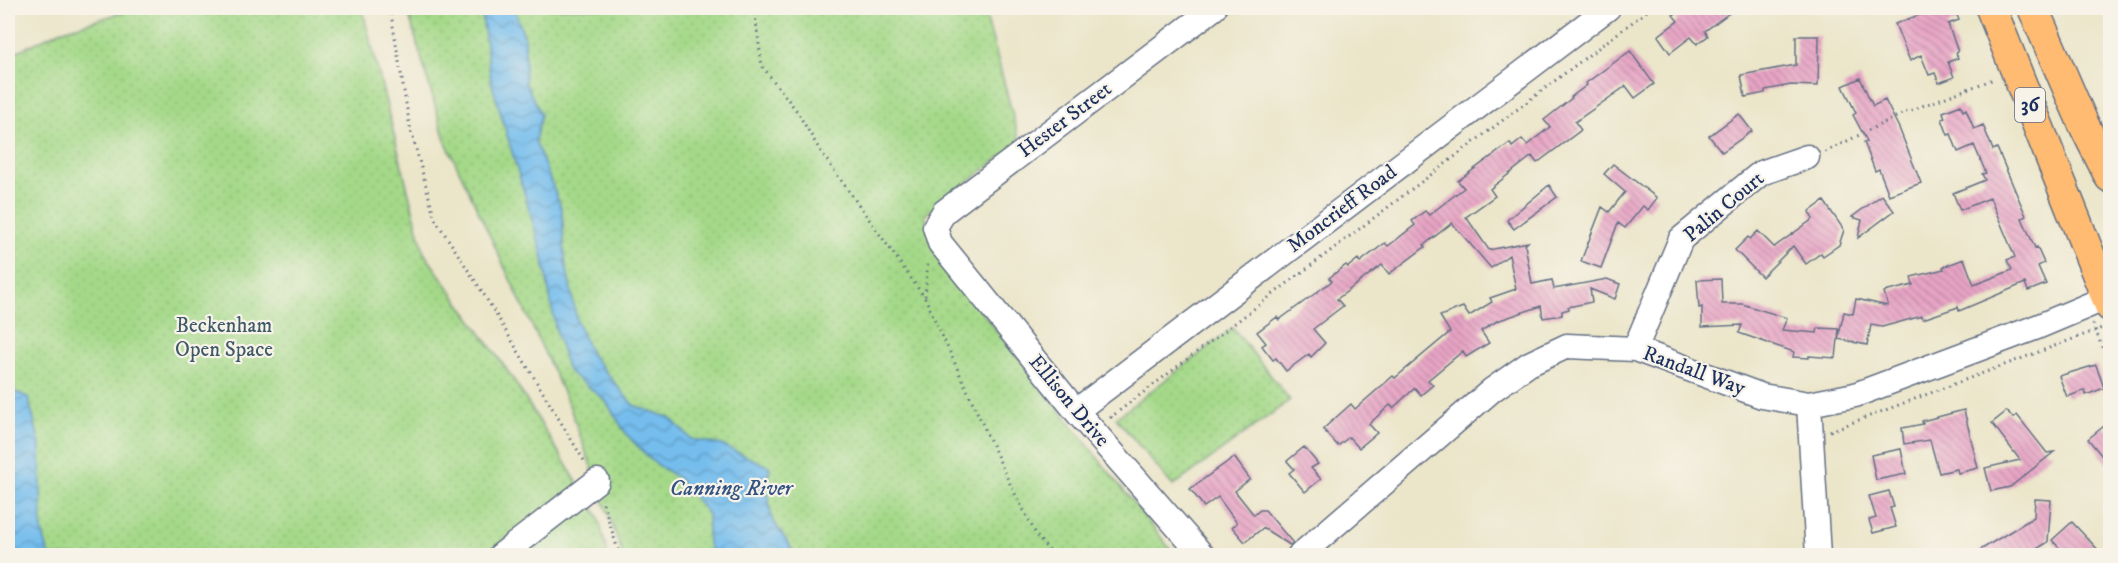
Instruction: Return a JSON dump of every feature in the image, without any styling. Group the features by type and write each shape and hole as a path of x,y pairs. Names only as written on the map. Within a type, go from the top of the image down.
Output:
{"main road":[{"name":"36","path":"1991,8 2110,303"},
{"name":"36","path":"2033,8 2083,123 2110,177"}],"street":[{"name":"Hester Street","path":"940,243 935,227 944,212 1214,8"},
{"name":"Moncrieff Road","path":"1076,411 1608,8"},
{"path":"1975,8 1985,13 2003,37"},
{"name":"Palin Court","path":"1635,349 1681,238 1761,172 1807,157"},
{"name":"Ellison Drive","path":"940,243 1076,411 1203,555"},
{"name":"Randall Way","path":"1299,555 1492,390 1528,364 1568,346 1635,349 1762,396 1809,404 1855,395 2037,327 2110,303"},
{"path":"1809,404 1818,555"},
{"path":"500,555 597,481"}],"path":[{"path":"390,8 410,127 435,219 483,293 597,481 620,555"},
{"path":"752,8 762,66 796,110 821,152 925,298 1010,484 1038,538 1054,555"},
{"path":"1118,426 1111,417 1650,8"},
{"path":"1807,157 1830,150 1906,112 1994,79"},
{"path":"925,298 929,252 940,243"},
{"path":"1810,433 1827,432 2110,303"}],"green space":[{"name":"Beckenham Open Space","path":"138,8 362,8 424,253 512,377 598,516 608,555 8,556 8,56 60,31"},
{"path":"407,8 984,8 1020,142 925,215 934,252 1175,555 623,555 569,405 445,140"},
{"path":"1233,328 1290,400 1173,486 1116,418"}],"water":[{"name":"Canning River","path":"481,8 514,8 525,39 525,82 541,114 535,141 562,210 565,260 577,321 591,354 633,405 670,418 691,439 721,445 770,467 766,488 772,519 796,555 713,555 708,544 708,514 678,478 652,461 627,435 605,400 568,371 556,330 542,253 491,81"},
{"path":"8,389 28,397 40,444 42,531 49,555 8,555"}],"building":[{"path":"1684,8 1736,8 1705,31 1708,36 1697,44 1691,37 1670,53 1658,36 1678,21 1673,15"},
{"path":"1938,8 1954,8 1959,20 1948,24 1958,52 1956,53 1958,58 1948,62 1954,77 1939,83 1935,73 1929,75 1921,55 1910,61 1895,24"},
{"path":"1796,36 1819,36 1818,86 1791,85 1745,97 1741,75 1796,65"},
{"path":"1630,51 1654,84 1635,98 1626,86 1575,122 1581,130 1537,163 1532,156 1490,189 1495,196 1466,217 1489,250 1528,242 1525,245 1532,284 1552,280 1554,289 1607,279 1620,284 1615,299 1590,289 1592,302 1568,307 1569,309 1562,311 1562,315 1543,318 1541,306 1497,321 1481,331 1489,343 1466,357 1463,351 1428,380 1433,385 1421,395 1415,388 1393,408 1390,405 1369,424 1377,433 1359,448 1349,437 1338,446 1323,429 1351,404 1355,409 1450,332 1440,316 1463,307 1469,316 1492,302 1490,298 1516,289 1509,255 1491,268 1452,223 1389,274 1382,265 1337,299 1343,306 1313,329 1325,343 1311,357 1309,354 1286,371 1262,346 1266,343 1257,332 1277,317 1279,320 1332,281 1329,278 1346,265 1348,267 1358,259 1360,262 1385,243 1388,246 1415,225 1412,221 1425,211 1429,215 1464,188 1458,181 1510,143 1512,147 1522,139 1527,145 1550,127 1544,120 1587,85 1586,83"},
{"path":"1860,78 1873,106 1885,100 1921,183 1889,195 1879,169 1875,171 1864,142 1867,141 1853,115 1856,113 1843,86"},
{"path":"1961,105 1963,111 1966,109 1974,129 1983,125 1993,150 1997,148 2026,216 2022,218 2044,263 2038,266 2046,284 2028,291 2025,283 1959,311 1958,307 1923,319 1922,316 1882,327 1871,325 1867,345 1838,339 1844,312 1853,314 1856,299 1888,306 1884,292 1913,285 1911,277 1944,269 1943,267 1964,259 1974,285 2012,270 2007,260 2015,257 1990,198 1960,210 1953,193 1985,180 1982,174 1986,173 1974,145 1958,152 1942,119 1945,118 1943,112"},
{"path":"1739,114 1752,131 1722,152 1709,136"},
{"path":"1613,164 1657,198 1648,210 1643,206 1625,228 1618,223 1601,268 1581,261 1602,207 1609,212 1625,192 1604,174"},
{"path":"1549,185 1557,197 1514,229 1507,220"},
{"path":"1882,195 1894,211 1858,238 1862,220 1852,217"},
{"path":"1824,201 1844,230 1839,245 1823,256 1821,253 1806,264 1793,246 1762,277 1735,250 1758,231 1774,247 1813,219 1809,212"},
{"path":"1721,279 1722,304 1742,304 1787,318 1782,330 1817,333 1818,328 1839,329 1836,358 1793,357 1794,352 1739,333 1742,325 1702,327 1702,307 1699,308 1697,280"},
{"path":"2096,365 2104,388 2086,395 2085,390 2067,397 2059,376"},
{"path":"1964,410 1978,468 1958,473 1957,469 1939,473 1930,440 1904,444 1902,428 1923,424 1922,421"},
{"path":"2007,411 2013,418 2017,415 2047,453 2054,452 2010,487 1991,491 1985,468 2020,460 1992,423"},
{"path":"2104,426 2110,435 2110,466 2088,439"},
{"path":"1304,447 1318,464 1311,468 1321,479 1305,492 1289,473 1294,469 1287,461"},
{"path":"1901,449 1906,474 1876,480 1871,455"},
{"path":"1234,457 1250,479 1235,491 1254,515 1260,510 1265,510 1293,543 1290,545 1263,528 1245,542 1232,527 1237,523 1218,497 1204,507 1190,489"},
{"path":"1889,491 1894,507 1890,508 1896,527 1873,533 1869,520 1876,518 1869,496"},
{"path":"2035,499 2051,500 2048,542 2032,552 2029,548 2016,555 1972,555 2034,517"},
{"path":"2072,522 2103,555 2073,555 2066,548 2062,551 2052,540"}]}
